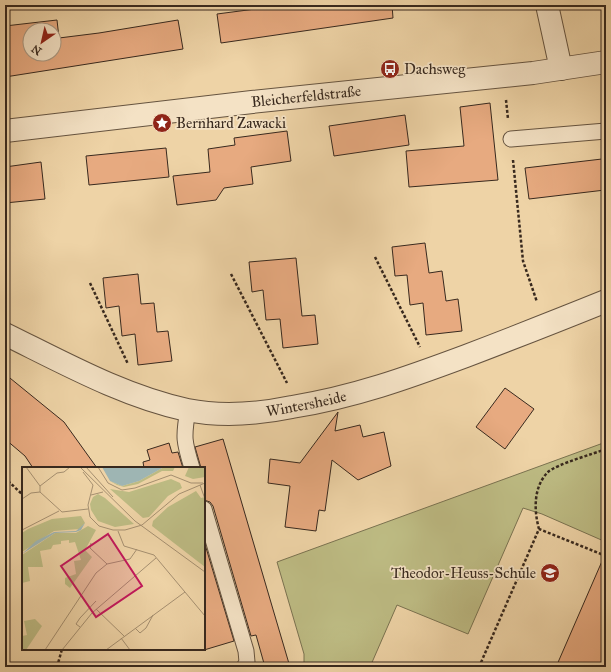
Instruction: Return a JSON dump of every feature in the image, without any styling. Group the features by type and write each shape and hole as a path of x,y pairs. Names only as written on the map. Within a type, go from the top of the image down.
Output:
{"street":[{"path":"548,5 561,69"},
{"name":"Bleicherfeldstraße","path":"5,131 252,102 503,76 606,62"},
{"name":"Wintersheide","path":"5,334 56,360 143,398 188,410 231,415 267,412 352,395 431,369 545,326 606,301"}],"lane":[{"path":"511,139 606,131"},
{"path":"188,410 184,433 185,445 192,467"},
{"path":"205,513 246,651 247,662 244,667"}],"path":[{"path":"503,76 523,260 545,326"},
{"path":"375,256 431,369"},
{"path":"231,274 298,406"},
{"path":"90,283 143,398"},
{"path":"479,667 539,529 535,515 535,498 542,481 548,472 606,449"},
{"path":"8,481 22,494"},
{"path":"539,529 606,556"},
{"path":"57,667 62,650"}],"shaded area":[{"path":"606,442 606,542 542,514 523,508 468,634 397,605 370,667 304,667 304,654 277,562"}],"building":[{"path":"286,5 392,5 393,18 221,43 217,14"},
{"path":"57,20 57,22 40,22"},
{"path":"178,20 183,49 5,77 5,26 22,24 22,62 62,62 62,38"},
{"path":"490,103 498,180 409,187 406,151 464,146 460,107"},
{"path":"405,115 409,145 334,156 329,126"},
{"path":"287,131 291,161 251,167 253,184 224,188 216,200 177,205 173,176 210,172 208,149 235,145 234,138"},
{"path":"166,148 169,177 89,185 86,156"},
{"path":"602,159 605,190 529,199 525,168"},
{"path":"41,162 45,199 5,203 5,167"},
{"path":"425,243 429,273 442,271 446,301 458,299 462,331 426,335 423,303 410,305 407,275 395,276 392,247"},
{"path":"296,258 302,316 315,315 318,344 283,348 280,319 266,320 263,290 252,292 249,262"},
{"path":"138,274 141,304 154,303 157,332 168,331 172,361 138,365 135,334 122,336 119,306 106,308 103,278"},
{"path":"5,374 64,422 96,467 32,467 25,456 5,439"},
{"path":"505,388 534,409 505,449 476,427"},
{"path":"338,412 335,431 360,425 363,437 384,432 391,466 358,480 332,460 325,511 319,510 316,531 285,527 290,486 268,483 270,459 300,463"},
{"path":"223,439 290,667 265,667 256,635 251,636 213,506 210,502 205,500 205,467 201,467 195,447"},
{"path":"169,443 172,453 178,452 183,467 144,467 143,462 150,460 147,450"},
{"path":"205,544 234,641 205,650"},
{"path":"606,552 606,667 556,667"}],"place":[{"name":"Dachsweg","path":"390,69"},
{"name":"Bernhard Zawacki","path":"162,123"},
{"name":"Theodor-Heuss-Schule","path":"550,573"}]}
